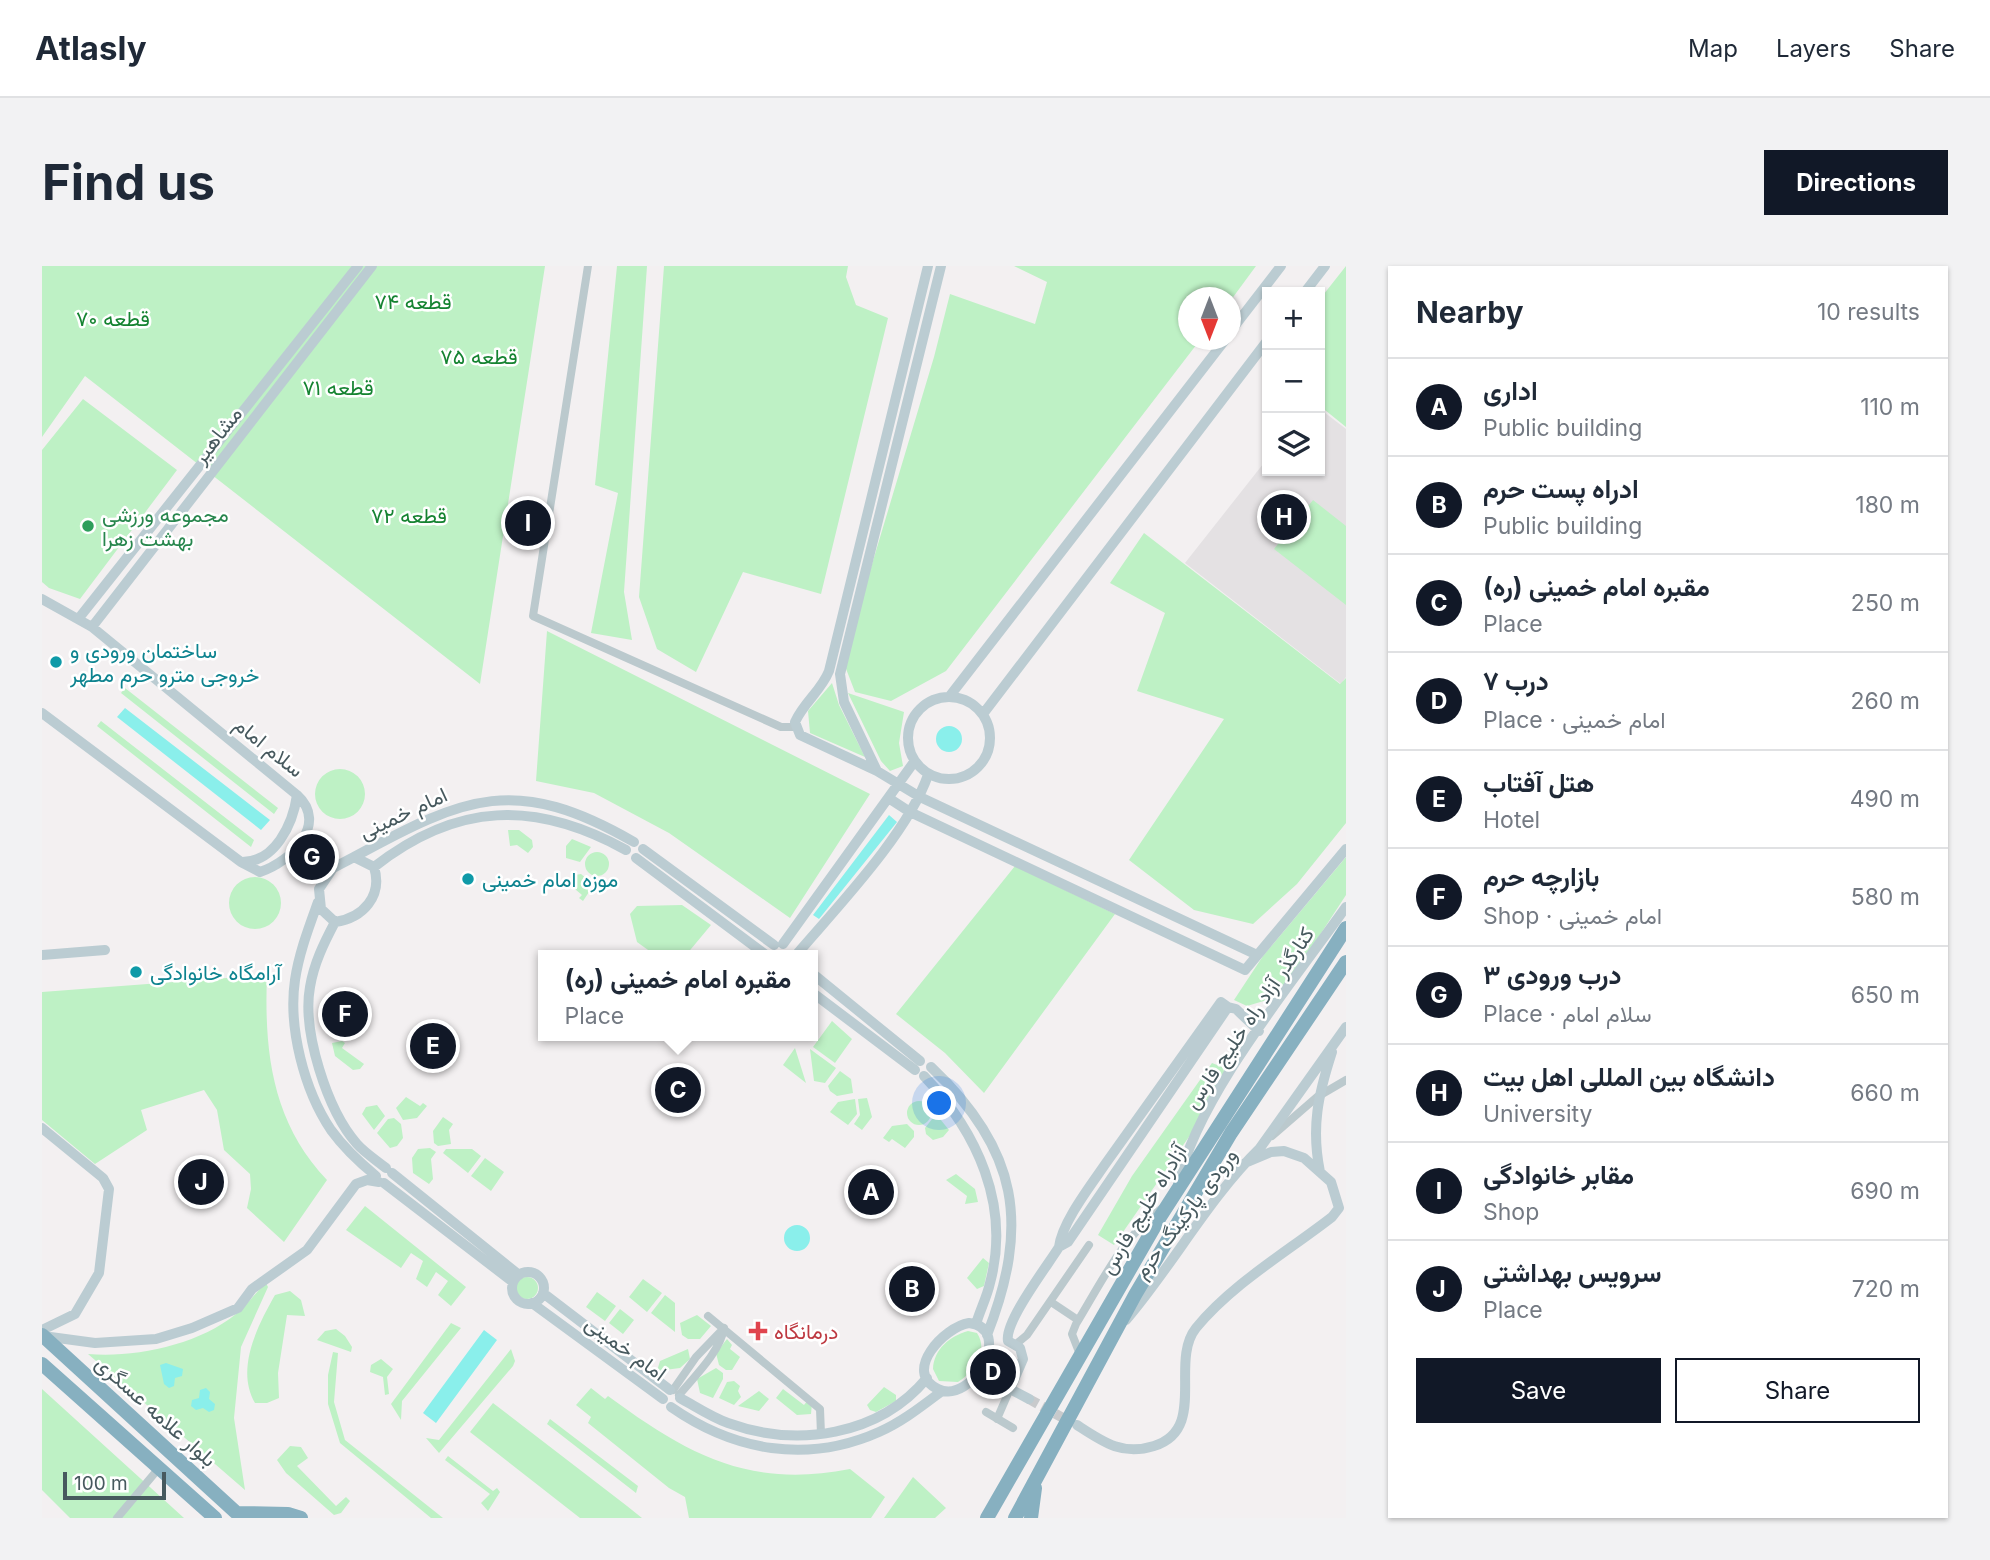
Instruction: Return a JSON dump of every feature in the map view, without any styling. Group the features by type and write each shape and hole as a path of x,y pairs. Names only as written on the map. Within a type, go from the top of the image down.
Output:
{"highway":[{"name":"آزادراه خلیج فارس","path":"986,1518 994,1500 1082,1357 1172,1197 1346,928"},
{"name":"آزادراه خلیج فارس","path":"1015,1518 1115,1333 1231,1133 1346,962"},
{"name":"بلوار علامه عسگری","path":"42,1334 239,1515"},
{"name":"بلوار علامه عسگری","path":"42,1364 215,1518"},
{"path":"1031,1518 1037,1476"},
{"path":"978,1518 994,1500"},
{"path":"239,1515 288,1514 301,1518"}],"street":[{"name":"مشاهیر","path":"79,618 358,266"},
{"name":"مشاهیر","path":"92,627 372,266"},
{"path":"588,266 533,616 781,727 796,727"},
{"path":"928,266 829,671 823,686 800,711 796,727 800,735 809,741 877,771 920,797 1255,954"},
{"path":"877,771 844,702 840,674 941,266"},
{"path":"1241,318 1281,266"},
{"path":"1309,287 1325,266"},
{"path":"983,714 1262,348"},
{"path":"949,697 1217,350"},
{"path":"149,527 162,537"},
{"name":"سلام امام","path":"42,599 92,627 297,795 294,816 276,844 253,862 242,862"},
{"path":"949,697 968,702 983,714 990,738 984,761 965,777 940,779 928,775 914,762 907,738 915,714 936,699 949,697"},
{"path":"42,713 242,862 260,872 272,868 295,849 311,818 308,805 297,795"},
{"path":"771,950 890,799 914,762"},
{"path":"801,950 860,880 910,813 920,797 928,775"},
{"name":"امام خمینی","path":"354,857 449,810 509,799 571,809 778,944 793,950"},
{"path":"890,799 910,813 1245,970 1255,954 1346,849"},
{"name":"امام خمینی","path":"374,867 409,842 445,825 495,814 536,816 568,822 635,850 760,950"},
{"path":"354,857 366,860 374,867 378,879 373,899 358,915 335,922 315,962 309,990 313,1038 320,1070 339,1116 358,1144 516,1278 380,1180 351,1154 330,1127 311,1086 297,1037 293,1007 295,979 318,902 319,889 329,872 340,862 354,857"},
{"path":"1098,900 1105,883"},
{"path":"318,902 325,915 335,922"},
{"name":"کنارگذر آزاد راه خلیج فارس","path":"1172,1197 1184,1154 1234,1067 1346,907"},
{"path":"42,955 105,950"},
{"path":"818,978 922,1069 968,1130 981,1158 993,1197 994,1261 976,1324"},
{"path":"818,996 954,1089 977,1119 994,1148 1008,1190 1013,1239 1011,1261 1005,1287 987,1335 987,1357 979,1373 959,1388 942,1391 927,1378 926,1363 935,1342 952,1328 976,1324"},
{"path":"997,1419 1023,1359 1020,1348 1008,1341 1007,1334 1059,1247 1068,1242 1228,1007 1236,1009 1259,1031"},
{"path":"1260,1148 1346,1027"},
{"path":"1320,1172 1314,1130 1317,1097 1335,1043"},
{"path":"1260,1148 1317,1097 1346,1080"},
{"path":"42,1128 103,1178 109,1189 99,1273 75,1314 42,1334"},
{"name":"ورودی پارکینگ حرم","path":"1115,1333 1150,1293 1182,1245 1245,1163 1260,1148"},
{"path":"1077,1425 1121,1451 1137,1451 1158,1445 1172,1436 1185,1406 1187,1349 1195,1329 1227,1298 1332,1217 1339,1208 1331,1181 1304,1158 1284,1151 1271,1152 1245,1163"},
{"path":"380,1180 379,1170 389,1170"},
{"path":"42,1334 95,1343 156,1339 192,1328 238,1308 252,1289 306,1250 356,1184 367,1180 380,1180"},
{"path":"1082,1357 1072,1334 1078,1320 1126,1245 1146,1219 1172,1197"},
{"path":"1015,1345 1027,1335 1089,1245"},
{"path":"528,1272 537,1275 543,1283 542,1293 532,1303 517,1300 512,1292 516,1278 528,1272"},
{"name":"امام خمینی","path":"542,1293 672,1396 693,1422 736,1442 782,1450 840,1445 880,1432 942,1391"},
{"path":"1051,1302 1078,1320"},
{"name":"امام خمینی","path":"532,1303 672,1396 725,1422 754,1431 786,1435 821,1434 878,1419 901,1405 927,1378"},
{"path":"708,1317 820,1409 821,1434"},
{"path":"976,1324 987,1335"},
{"path":"672,1396 717,1345 724,1328"},
{"path":"979,1373 1029,1399"},
{"path":"986,1412 1013,1427"},
{"path":"117,1518 159,1468"}],"shaded area":[{"path":"1325,413 1346,429 1346,677 1341,684 1185,563 1262,465 1262,476 1325,476"}],"green space":[{"path":"42,266 545,266 480,684 85,376 42,437"},
{"path":"617,266 647,266 624,592 632,640 591,633 618,493 595,485"},
{"path":"664,266 848,266 846,277 856,305 888,318 821,594 743,572 696,672 657,649 639,597"},
{"path":"1014,266 1256,266 1241,287 1178,287 1178,350 1192,350 946,671 891,701 855,692 843,661 934,357 950,294 1035,324 1047,282"},
{"path":"1346,266 1346,427 1325,410 1325,293"},
{"name":"مجموعه ورزشی بهشت زهرا","path":"83,399 177,470 80,599 49,588 42,582 42,450"},
{"path":"1313,500 1346,526 1346,605 1274,549"},
{"path":"1144,533 1340,684 1346,678 1346,823 1297,884 1253,924 1194,910 1129,860 1224,719 1137,691 1165,613 1110,583"},
{"path":"547,631 870,794 790,918 669,833 594,793 536,781"},
{"path":"832,683 839,705 865,757 810,733 808,711"},
{"path":"125,688 278,808 274,814 121,693"},
{"path":"848,693 904,712 899,743 903,766 890,771 881,761"},
{"path":"101,721 254,840 251,847 97,726"},
{"path":"340,769 357,777 365,794 357,811 340,819 323,811 315,794 323,777"},
{"path":"508,830 519,830 532,840 533,847 528,853 517,845 510,846"},
{"path":"572,839 591,847 580,862 566,858 566,846"},
{"path":"597,852 606,855 609,864 606,873 597,876 588,873 585,864 588,855"},
{"path":"1346,857 1346,895 1280,996 1247,1006 1234,1000 1263,956"},
{"path":"1015,866 1115,914 984,1093 945,1053 896,1014"},
{"path":"581,874 587,879 589,892 583,901 579,898 582,895 569,884 575,875"},
{"path":"255,877 265,879 273,885 279,893 279,913 273,921 265,927 255,929 245,927 237,921 231,913 229,903 231,893 237,885 245,879"},
{"path":"682,905 711,925 690,950 648,950 637,942 630,914 637,906"},
{"path":"267,975 267,1031 275,1085 294,1134 327,1180 284,1242 247,1208 251,1189 250,1174 224,1150 217,1110 204,1090 141,1110 147,1130 95,1164 42,1120 42,992"},
{"path":"832,1021 852,1039 835,1063 813,1047"},
{"path":"332,1043 345,1043 342,1048 364,1064 360,1069 353,1070 335,1056"},
{"path":"795,1048 806,1083 783,1065"},
{"path":"810,1049 836,1068 825,1083 814,1081"},
{"path":"1212,1063 1222,1067 1226,1075 1211,1105 1114,1245 1098,1235 1132,1176"},
{"path":"840,1071 851,1079 853,1093 837,1096 830,1091 828,1086"},
{"path":"406,1097 420,1106 423,1103 427,1106 417,1118 403,1120 396,1108"},
{"path":"867,1098 872,1117 862,1130 854,1124 860,1115 858,1099"},
{"path":"855,1099 857,1114 848,1125 830,1112 838,1102"},
{"path":"919,1101 928,1104 931,1113 928,1122 919,1125 910,1122 907,1113 910,1104"},
{"path":"377,1105 385,1116 374,1130 362,1114 366,1107"},
{"path":"936,1114 949,1130 943,1137 933,1140 926,1134 925,1128"},
{"path":"443,1117 453,1124 449,1130 451,1144 438,1146 434,1143 433,1131"},
{"path":"394,1118 401,1124 403,1138 397,1146 390,1148 377,1133 388,1119"},
{"path":"907,1124 914,1131 914,1137 905,1148 892,1139 889,1142 883,1138 892,1126"},
{"path":"430,1148 436,1152 431,1159 433,1179 429,1184 413,1173 412,1158 418,1149"},
{"path":"446,1149 472,1149 481,1156 468,1173 443,1153"},
{"path":"485,1158 504,1172 491,1191 471,1176"},
{"path":"956,1174 975,1189 978,1202 965,1204 967,1196 946,1180"},
{"path":"365,1206 466,1287 451,1306 438,1295 448,1281 436,1272 427,1287 416,1279 423,1261 411,1253 401,1268 346,1230"},
{"path":"983,1258 989,1263 984,1286 977,1289 967,1278"},
{"path":"527,1277 535,1280 538,1288 535,1296 527,1299 519,1296 516,1288 519,1280"},
{"path":"643,1279 662,1293 647,1312 629,1297"},
{"path":"266,1283 268,1287 241,1347 234,1418 245,1490 88,1354 145,1351 203,1334 236,1314"},
{"path":"290,1291 301,1300 305,1316 287,1315 278,1373 279,1398 267,1403 255,1403 247,1376 251,1348 275,1295"},
{"path":"597,1292 616,1306 605,1321 586,1307"},
{"path":"665,1295 675,1303 675,1332 651,1313"},
{"path":"620,1309 634,1320 623,1334 609,1323"},
{"path":"697,1315 711,1326 700,1339 688,1339 682,1335 680,1323"},
{"path":"451,1323 461,1328 402,1401 401,1420 391,1404"},
{"path":"336,1329 345,1336 352,1347 351,1352 317,1340 325,1331"},
{"path":"968,1331 977,1333 980,1340 980,1354 974,1367 958,1382 939,1381 933,1369 936,1355 949,1340"},
{"path":"727,1339 732,1345 730,1349 740,1357 732,1370 726,1370 719,1365 716,1353"},
{"path":"511,1349 515,1361 513,1366 439,1453 426,1438 439,1440"},
{"path":"688,1349 690,1359 680,1368 657,1371 660,1361"},
{"path":"333,1352 338,1353 334,1402 345,1440 443,1518 431,1518 340,1443 328,1404 328,1375"},
{"path":"381,1359 393,1369 387,1377 389,1394 385,1395 383,1377 370,1372 371,1365"},
{"path":"716,1368 723,1373 723,1379 713,1398 700,1393 697,1379"},
{"path":"734,1381 740,1386 738,1391 741,1397 734,1405 719,1398 727,1382"},
{"path":"884,1387 896,1395 896,1401 876,1412 870,1410 867,1405"},
{"path":"591,1388 605,1399 608,1396 665,1435 720,1462 749,1470 780,1474 814,1474 850,1469 885,1497 871,1518 689,1518 685,1497 669,1488 588,1423 591,1417 576,1405"},
{"path":"42,1389 184,1518 70,1518 42,1490"},
{"path":"783,1389 804,1405 808,1400 812,1403 811,1414 797,1415 776,1398"},
{"path":"759,1391 769,1399 759,1411 738,1406"},
{"path":"493,1403 642,1518 580,1518 470,1432"},
{"path":"550,1419 638,1486 636,1493 547,1424"},
{"path":"290,1446 301,1447 308,1458 297,1466 336,1506 346,1497 350,1501 341,1513 334,1515 286,1473 277,1460"},
{"path":"448,1456 493,1491 497,1488 500,1492 488,1511 481,1503 490,1494 445,1460"},
{"path":"913,1477 946,1508 935,1518 884,1518"}],"water":[{"path":"125,708 270,820 261,830 117,717"},
{"path":"949,726 958,730 962,739 958,748 949,752 940,748 936,739 940,730"},
{"path":"889,815 897,822 819,919 813,915"},
{"path":"797,1225 806,1229 810,1238 806,1247 797,1251 788,1247 784,1238 788,1229"},
{"path":"484,1330 497,1340 436,1423 423,1413"},
{"path":"166,1363 183,1369 182,1376 175,1378 174,1386 169,1388 164,1384 160,1365"},
{"path":"206,1388 210,1392 209,1399 215,1404 214,1410 209,1412 203,1408 196,1410 191,1406 192,1400 199,1398 200,1390"}],"tunnel":[{"path":"1029,1399 1072,1423"}],"place":[{"name":"دانشگاه بین المللی اهل بیت","path":"1284,517"},
{"name":"مقابر خانوادگی","path":"528,523"},
{"name":"مجموعه ورزشی بهشت زهرا","path":"88,526"},
{"name":"ساختمان ورودی و خروجی مترو حرم مطهر","path":"56,662"},
{"name":"درب ورودی ۳","path":"312,857"},
{"name":"موزه امام خمینی","path":"468,879"},
{"name":"آرامگاه خانوادگی","path":"136,972"},
{"name":"بازارچه حرم","path":"345,1014"},
{"name":"هتل آفتاب","path":"433,1046"},
{"name":"مقبره امام خمینی (ره)","path":"678,1090"},
{"name":"سرویس بهداشتی","path":"201,1182"},
{"name":"اداری","path":"871,1192"},
{"name":"ادراه پست حرم","path":"912,1289"},
{"name":"درمانگاه","path":"758,1331"},
{"name":"درب ۷","path":"993,1372"}],"park label":[{"name":"قطعه ۷۴","path":"413,301"},
{"name":"قطعه ۷۰","path":"113,318"},
{"name":"قطعه ۷۵","path":"479,356"},
{"name":"قطعه ۷۱","path":"338,387"},
{"name":"قطعه ۷۲","path":"409,515"}]}
